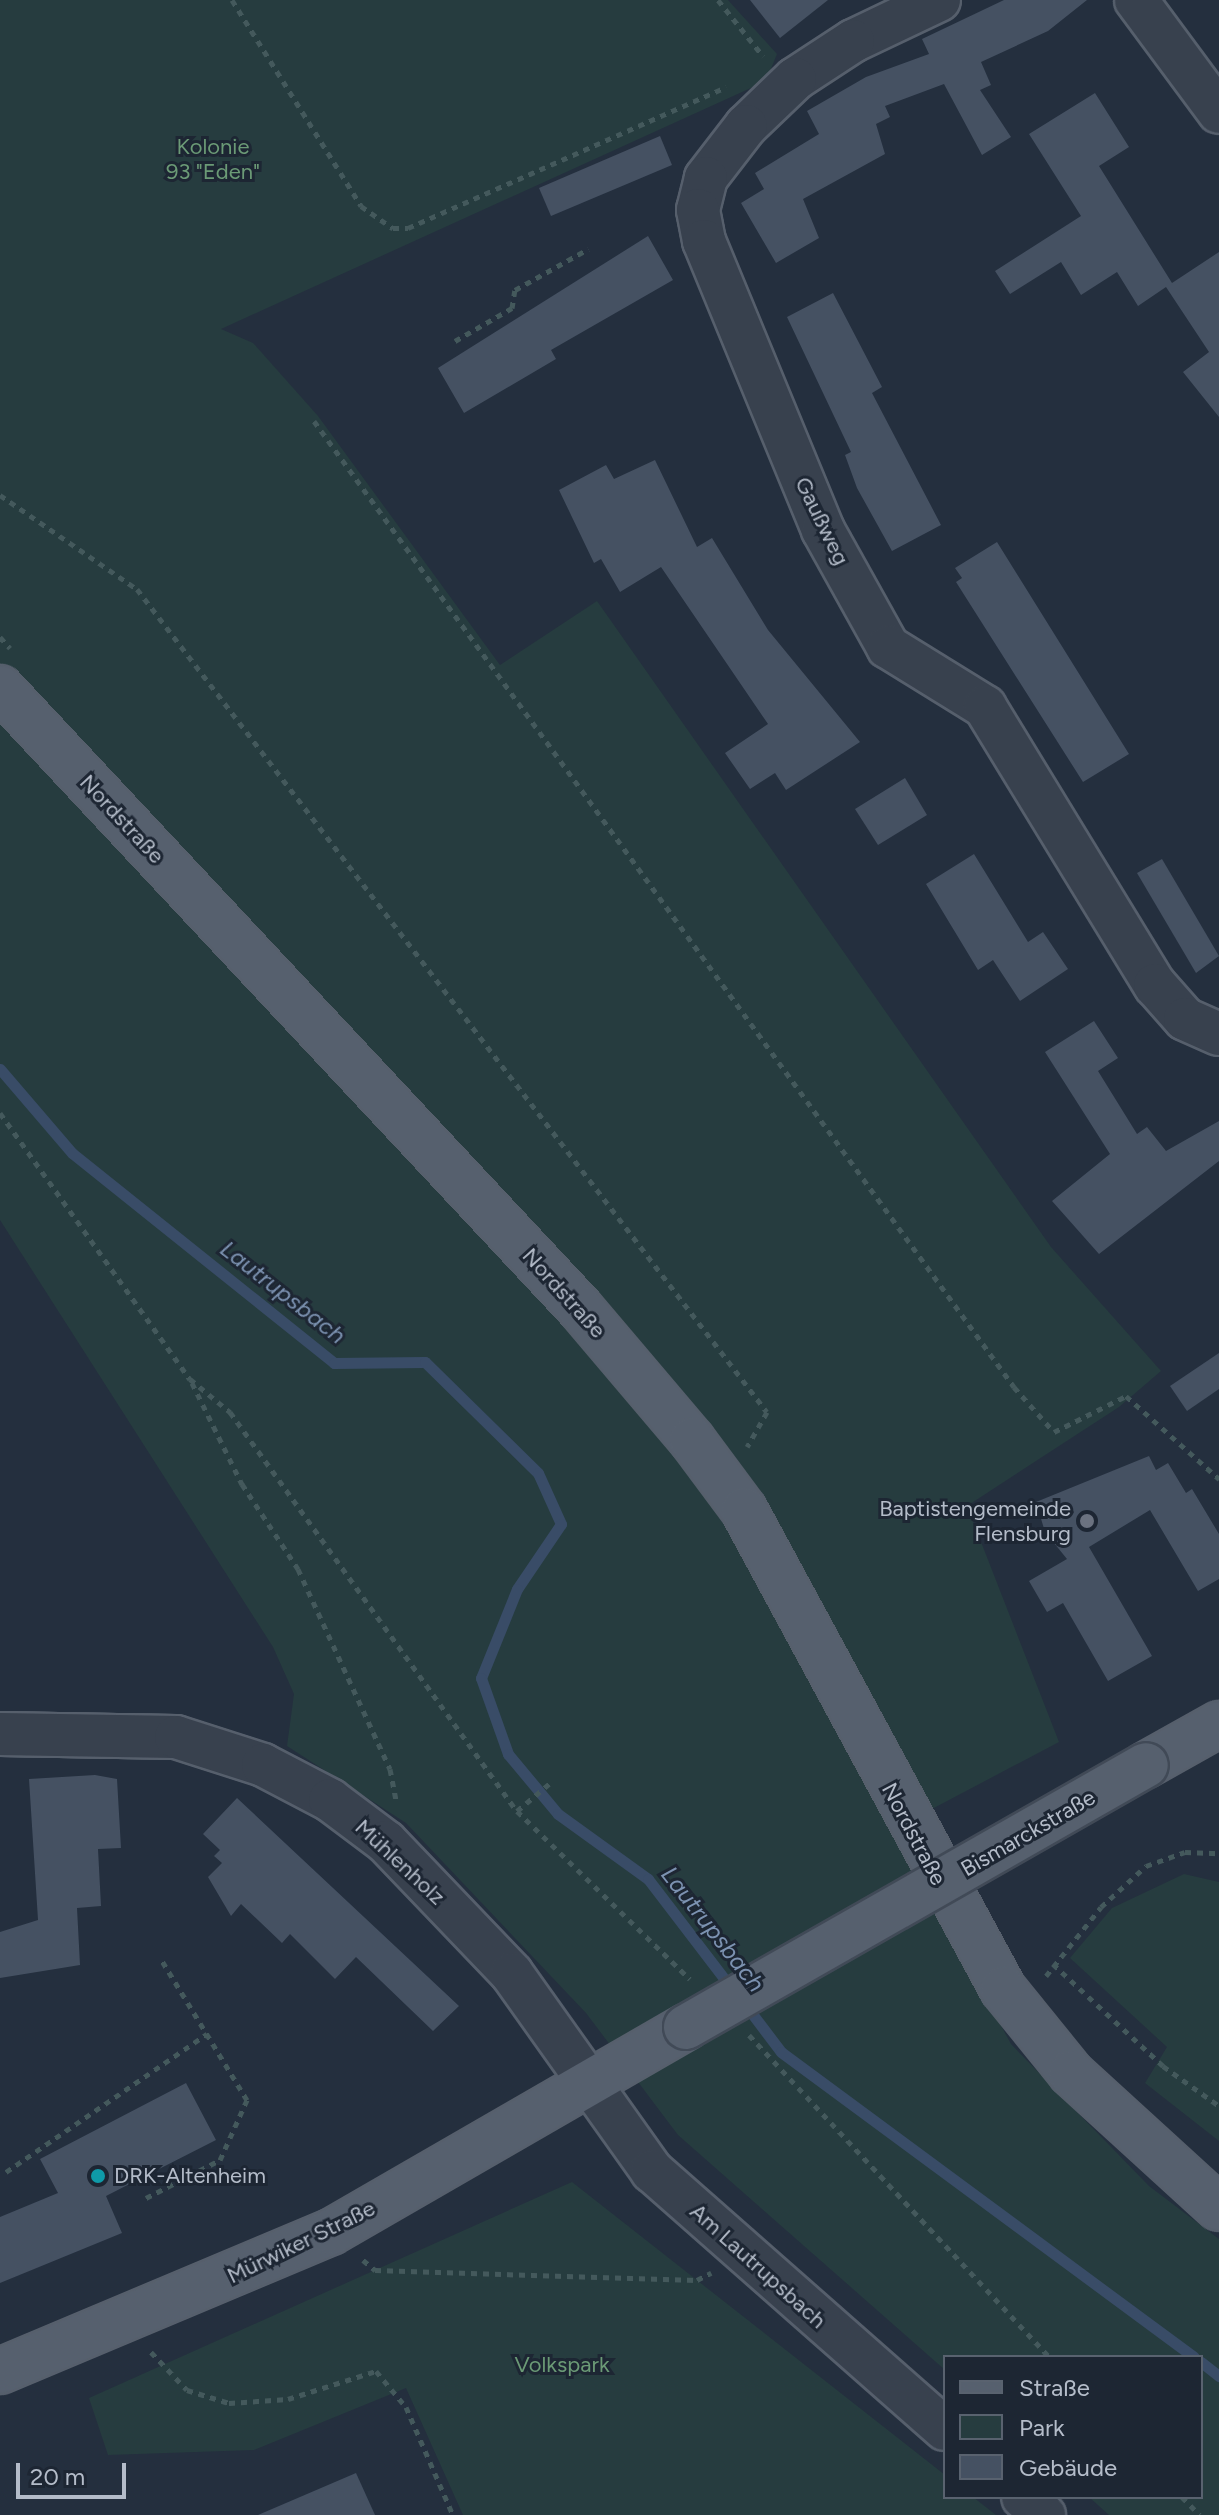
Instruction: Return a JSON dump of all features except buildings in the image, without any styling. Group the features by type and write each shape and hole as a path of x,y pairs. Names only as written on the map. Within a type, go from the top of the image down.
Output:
{"main road":[{"name":"Nordstraße","path":"0,688 570,1296 692,1440 744,1510 1071,2073 1219,2208"},
{"name":"Bismarckstraße","path":"588,2085 693,2008 1219,1724"},
{"name":"Mürwiker Straße","path":"0,2371 135,2318 331,2232 588,2085"}],"street":[{"name":"Gaußweg","path":"939,0 783,73 706,178 698,210 749,362 823,530 888,647 985,707 1155,985 1185,1019 1219,1034"},
{"path":"1136,0 1219,112"},
{"name":"Mühlenholz","path":"0,1734 176,1737 263,1765 330,1800 386,1842 512,1974 588,2085"},
{"name":"Am Lautrupsbach","path":"588,2085 652,2171 744,2256 943,2427"},
{"path":"1025,2499 1044,2515"}],"path":[{"path":"232,0 361,206 393,228 408,228 783,73 718,0"},
{"path":"455,341 512,308 515,290 588,249"},
{"path":"314,421 1014,1387 1054,1432 1126,1396 1219,1479"},
{"path":"0,495 137,589 767,1412 745,1450"},
{"path":"0,1113 190,1379 242,1484 298,1569 390,1769 397,1804 386,1842"},
{"path":"190,1379 230,1412 517,1811 693,2008"},
{"path":"517,1811 549,1784"},
{"path":"1022,1986 1053,1964 1146,1866 1185,1852 1219,1853"},
{"path":"146,2198 220,2160 247,2100 162,1961"},
{"path":"1053,1964 1163,2066 1219,2106"},
{"path":"743,2030 1047,2355"},
{"path":"6,2172 207,2034"},
{"path":"331,2232 375,2270 697,2280 744,2256"},
{"path":"135,2318 146,2346 179,2383 229,2403 288,2399 376,2371 406,2407 453,2515"},
{"path":"1184,2499 1200,2515"}],"green space":[{"name":"Lautrupsbach","path":"0,0 728,0 777,54 766,81 221,329 253,343 318,416 500,665 597,601 1051,1247 1161,1371 1119,1407 967,1506 1059,1742 894,1829 1011,2044 1149,2186 1219,2239 1219,2515 1109,2515 1091,2499 1203,2499 1203,2355 943,2355 943,2368 678,2135 586,2013 406,1823 287,1746 294,1694 273,1647 0,1220"},
{"path":"1184,1874 1219,1882 1219,2141 1145,2083 1167,2047 1070,1958 1112,1908"},
{"name":"Volkspark","path":"572,2182 943,2473 943,2499 976,2499 996,2515 463,2515 406,2388 254,2450 108,2455 89,2398"}],"waterway":[{"name":"Lautrupsbach","path":"0,1069 72,1153 334,1363 425,1362 538,1473 561,1524 517,1589 481,1678 508,1754 558,1814 648,1879 733,1990"},
{"name":"Lautrupsbach","path":"744,2003 781,2052 1191,2355"},
{"name":"Lautrupsbach","path":"1203,2364 1219,2376"}],"place":[{"name":"Baptistengemeinde Flensburg","path":"1087,1521"},
{"name":"DRK-Altenheim","path":"98,2176"}],"park label":[{"name":"Kolonie 93 \"Eden\"","path":"213,158"}]}
